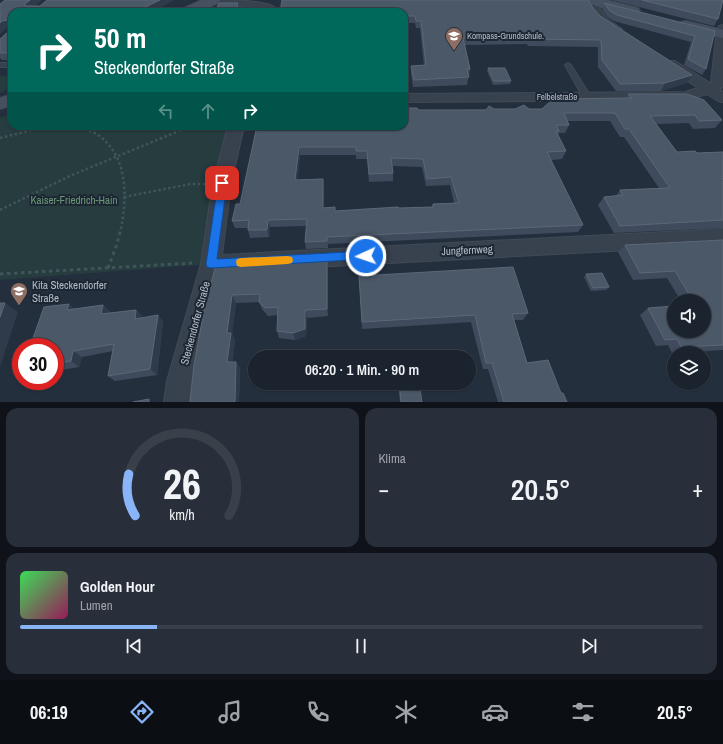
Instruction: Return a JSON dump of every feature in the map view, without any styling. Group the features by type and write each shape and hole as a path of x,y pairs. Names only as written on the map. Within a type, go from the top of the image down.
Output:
{"street":[{"path":"196,8 213,0"},
{"path":"221,0 268,8"},
{"path":"629,38 602,20 592,6 592,1 647,15"},
{"path":"670,21 723,33 718,84 710,89"},
{"path":"663,59 723,98"},
{"name":"Felbelstraße","path":"408,98 686,96 710,89"},
{"name":"Steckendorfer Straße","path":"177,402 179,381 211,264 222,183 235,130"},
{"name":"Jungfernweg","path":"211,264 723,237"}],"lane":[{"path":"568,66 587,97"}],"path":[{"path":"0,138 32,130"},
{"path":"87,130 102,138 117,156 124,177 124,197 119,237 108,268"},
{"path":"0,210 72,175 181,130"},
{"path":"124,197 190,184 222,183"},
{"path":"0,274 189,263 211,264"}],"green space":[{"path":"8,75 8,89 0,93 0,76"},
{"name":"Kaiser-Friedrich-Hain","path":"8,115 8,130 242,130 211,264 0,280 0,118"}],"building":[{"path":"5,0 30,0 25,4 25,6 40,6 47,0 160,0 143,8 8,8 8,20 0,23 0,4"},
{"path":"282,0 588,0 600,16 692,75 665,83 620,84 602,60 601,40 530,39 529,37 463,38 470,69 467,69 469,77 414,80 411,66 426,65 421,21 416,21 415,16 408,16 408,8 281,8"},
{"path":"642,0 723,0 718,19"},
{"path":"219,3 238,3 237,8 217,8"},
{"path":"604,3 715,31 706,69 688,59 695,36 617,15 610,11"},
{"path":"8,32 8,53 0,53 0,39"},
{"path":"488,68 505,68 511,81 494,81"},
{"path":"628,94 687,94 704,100 722,120 699,121 695,115 650,116 677,152 723,152 723,177 721,177 723,179 723,220 620,226 604,197 623,195 620,190 670,188 629,129 625,129 615,113 564,113 569,125 556,125 559,131 556,131 566,151 547,152 583,225 327,237 327,241 305,242 307,219 268,220 267,230 248,230 249,220 232,221 236,204 240,204 256,130 408,130 408,108 417,108 419,110 486,110 489,106 494,109 515,109 524,105 529,109 542,109 555,97 556,99 632,98","holes":["299,147 356,147 356,151 367,151 369,174 393,173 391,158 423,159 427,179 451,177 459,203 433,204 433,207 398,207 335,211 335,207 323,208 323,179 295,180"]},
{"path":"723,240 723,345 680,346 677,339 665,340 648,308 667,307 667,338 711,338 711,294 689,294 675,271 640,273 625,245"},
{"path":"327,259 327,309 305,310 305,329 293,333 277,331 278,307 265,308 259,302 260,294 232,295 227,333 231,333 227,362 236,362 235,402 190,402 194,365 205,305 216,265"},
{"path":"513,267 528,313 512,314 527,363 548,360 561,393 563,393 567,402 504,402 492,363 486,363 475,315 362,322 359,276"},
{"path":"602,273 609,287 593,288 586,274"},
{"path":"0,303 5,303 0,317"},
{"path":"69,304 67,310 103,305 101,314 136,310 135,319 158,315 150,369 108,376 114,344 73,351 71,361 64,362 64,338 33,338 44,307"},
{"path":"400,390 420,390 422,402 401,402"},
{"path":"149,399 149,402 133,402"}],"slow traffic":[{"path":"241,262 288,260"}],"place":[{"name":"Kompass-Grundschule.","path":"454,51"},
{"name":"Kita Steckendorfer Straße","path":"19,306"}],"route":[{"path":"222,183 211,264 366,256"}]}
